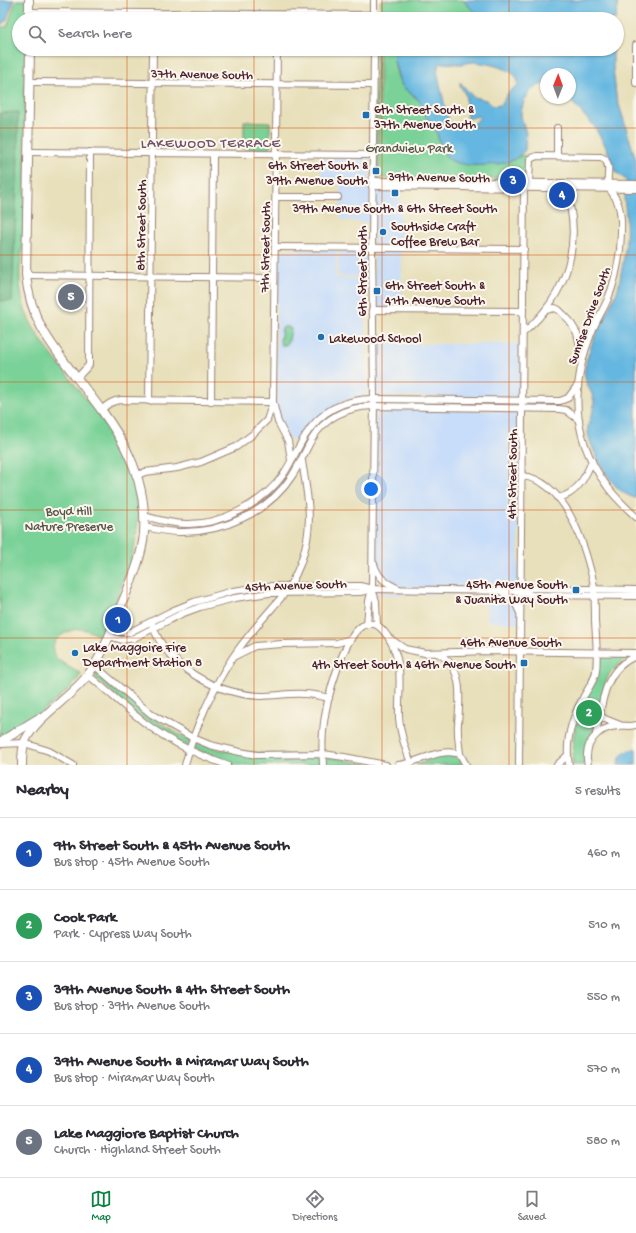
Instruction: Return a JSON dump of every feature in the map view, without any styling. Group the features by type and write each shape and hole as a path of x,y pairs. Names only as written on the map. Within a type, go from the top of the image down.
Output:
{"main road":[{"path":"29,12 30,0"},
{"path":"22,765 24,742 36,725 74,691 88,675 111,632 139,558 144,527 142,491 138,475 125,444 49,341 41,328 31,303 26,275 30,56"},
{"path":"0,743 50,712"}],"street":[{"path":"374,0 374,12"},
{"path":"636,45 636,83"},
{"name":"8th Street South","path":"149,400 153,56"},
{"name":"7th Street South","path":"277,56 273,402 278,422 288,442 291,460"},
{"name":"6th Street South","path":"366,624 368,601 372,589 374,399 372,310 372,156 374,56"},
{"name":"37th Avenue South","path":"30,82 373,85"},
{"path":"557,128 557,156"},
{"path":"29,152 372,156"},
{"path":"77,378 89,365 88,276 90,152"},
{"path":"211,402 213,154"},
{"name":"4th Street South","path":"518,765 523,311 526,184 530,159 537,156 557,156"},
{"name":"Sunrise Drive South","path":"557,156 601,157 605,159 609,167 609,186 617,200 620,212 621,232 618,266 614,283 591,333 582,359 577,386 577,402 579,420 587,451 592,461 607,487 636,517"},
{"name":"39th Avenue South","path":"372,184 526,184 564,186 626,186"},
{"path":"626,186 636,184"},
{"path":"523,333 534,324 546,310 555,296 567,271 573,236 573,220 564,186"},
{"path":"626,186 636,189"},
{"path":"276,197 338,198"},
{"path":"275,247 524,249"},
{"path":"26,275 274,278"},
{"path":"555,296 557,307 569,320 577,333 582,359"},
{"path":"546,310 555,308 559,310"},
{"path":"372,310 523,311"},
{"path":"577,333 581,336 586,336 591,333"},
{"path":"144,516 172,523 187,524 219,519 258,500 276,484 283,475 301,442 313,424 338,405 351,401 374,399 411,399 560,401 568,398 577,386"},
{"path":"411,399 411,407"},
{"path":"101,411 114,401 149,400 273,402 267,420 253,434 236,447 200,462 177,468 145,472 138,475"},
{"path":"144,527 181,532 204,530 224,525 248,514 273,498 290,479 302,461 312,439 326,423 334,416 354,408 374,406 551,408 566,410 579,420"},
{"path":"288,442 301,442"},
{"path":"185,765 188,750 216,687 233,657 253,630 290,586 303,555 309,522 302,461"},
{"path":"558,498 566,496 577,488 585,477 592,461"},
{"path":"283,475 290,479 305,482"},
{"path":"522,476 532,477 537,480 558,498 569,512 576,526 587,559 594,588 597,653 596,672 574,719 567,756 569,765"},
{"path":"372,559 380,578 387,584 402,590"},
{"name":"45th Avenue South","path":"111,632 130,632 174,610 214,596 252,588 290,586 360,586 372,589 402,590 520,591 531,588 594,588 636,590"},
{"name":"6th Street South","path":"372,589 376,601 377,625"},
{"name":"45th Avenue South","path":"111,632 128,640 142,635 181,614 218,602 250,595 360,592 372,589"},
{"path":"500,591 514,600 520,612"},
{"name":"45th Avenue South","path":"520,591 532,595 636,596"},
{"path":"151,621 153,628 165,647 175,659 191,672 216,687 231,692 262,696 304,694 329,698"},
{"path":"323,765 322,754 324,723 329,698 338,668 351,639 361,627 372,623 382,628 389,638 399,667 399,718 402,735 411,763"},
{"path":"253,630 256,641 268,644"},
{"name":"46th Avenue South","path":"389,638 405,649 425,653 490,651 636,653"},
{"path":"233,657 255,646 268,644 337,643 351,639"},
{"path":"436,653 443,656 450,662 458,679 460,700 458,724 460,754 467,764"},
{"path":"588,765 587,752 589,744 596,734 603,697 609,680 622,663 636,656"},
{"path":"94,665 151,714 193,738 226,749 257,755 322,754 386,765"},
{"path":"88,675 136,716 172,741 188,750 227,765"},
{"path":"600,714 605,719 623,726"},
{"path":"596,734 616,726 636,725"},
{"path":"0,743 24,742 49,752 73,765"},
{"path":"398,765 411,763 441,752 460,754"},
{"path":"557,765 567,756"},
{"path":"58,757 66,765"}],"shaded area":[{"path":"321,158 370,158 370,223 341,220 340,185 321,181"},
{"path":"374,189 400,189 401,246 374,246"},
{"name":"Lakewood School","path":"280,250 336,250 336,278 366,279 365,321 368,387 366,395 340,402 297,441 290,439 282,428 276,406 277,252"},
{"path":"374,251 401,251 403,308 375,308"},
{"path":"338,252 370,252 370,283 367,283 367,279 365,277 338,276"},
{"path":"375,344 521,344 520,398 376,396"},
{"path":"413,402 520,403 520,406 413,405"},
{"path":"376,409 520,411 518,589 403,588 382,576 374,558"},
{"path":"375,592 500,593 512,602 518,613 518,624 488,621 485,594 376,595"}],"green space":[{"name":"Boyd Hill Nature Preserve","path":"16,0 27,0 27,12 12,12"},
{"path":"381,0 463,0 474,12 381,12"},
{"name":"Boyd Hill Nature Preserve","path":"12,12 12,56 26,56 25,216 20,271 25,310 34,329 52,356 100,417 115,439 129,465 136,491 138,515 136,539 130,563 100,636 83,629 72,630 60,636 53,645 55,656 64,664 81,674 66,692 55,701 0,738 0,27 7,27"},
{"path":"376,56 378,56 377,176 380,179 374,179"},
{"name":"Grandview Park","path":"380,56 394,56 394,63 401,84 425,107 428,113 428,120 435,126 440,144 448,159 463,164 486,165 505,162 520,156 527,156 525,179 382,178 379,176"},
{"path":"18,112 18,157 12,301 0,301 0,113"},
{"path":"244,121 270,122 270,149 244,149"},
{"path":"289,327 291,329 289,340 286,345 281,345 280,341 282,328"},
{"path":"599,655 630,655 609,674 605,684 595,726 585,750 585,765 573,765 572,751 576,723 584,695"},
{"path":"97,671 157,721 180,735 202,744 220,750 333,758 374,765 230,764 181,743 139,716 96,678 95,674"},
{"path":"442,755 457,757 463,765 416,765 427,761"}],"water":[{"path":"0,0 14,0 6,21 0,25"},
{"path":"463,0 618,0 617,12 474,12"},
{"path":"393,56 613,56 616,95 636,160 636,498 626,494 615,486 600,463 592,447 588,433 589,421 594,401 586,383 585,369 590,349 616,294 619,284 625,254 626,217 624,198 627,193 626,180 616,172 606,147 594,126 574,104 576,104 576,68 540,68 540,85 531,90 521,111 526,132 525,150 512,160 497,164 470,165 454,162 449,159 442,148 434,126 425,116 427,111 415,96 404,88 400,82","holes":["473,62 493,65 514,74 518,85 508,93 501,105 493,106 486,100 473,97 460,82 466,96 465,109 467,118 480,117 468,127 455,128 452,126 445,108 437,71 439,64 461,64"]},
{"path":"636,749 636,765 618,765 621,756"}],"place":[{"name":"6th Street South & 37th Avenue South","path":"366,115"},
{"name":"6th Street South & 39th Avenue South","path":"376,171"},
{"name":"39th Avenue South & 4th Street South","path":"513,181"},
{"name":"39th Avenue South & 6th Street South","path":"395,193"},
{"name":"39th Avenue South & Miramar Way South","path":"562,195"},
{"name":"Southside Craft Coffee Brew Bar","path":"383,232"},
{"name":"6th Street South & 41th Avenue South","path":"377,291"},
{"name":"Lake Maggiore Baptist Church","path":"71,297"},
{"name":"Lakewood School","path":"321,337"},
{"name":"45th Avenue South & Juanita Way South","path":"576,590"},
{"name":"9th Street South & 45th Avenue South","path":"118,620"},
{"name":"Lake Maggoire Fire Department Station 8","path":"75,653"},
{"name":"4th Street South & 46th Avenue South","path":"524,663"},
{"name":"Cook Park","path":"589,713"}],"district":[{"name":"LAKEWOOD TERRACE","path":"211,142"}]}
